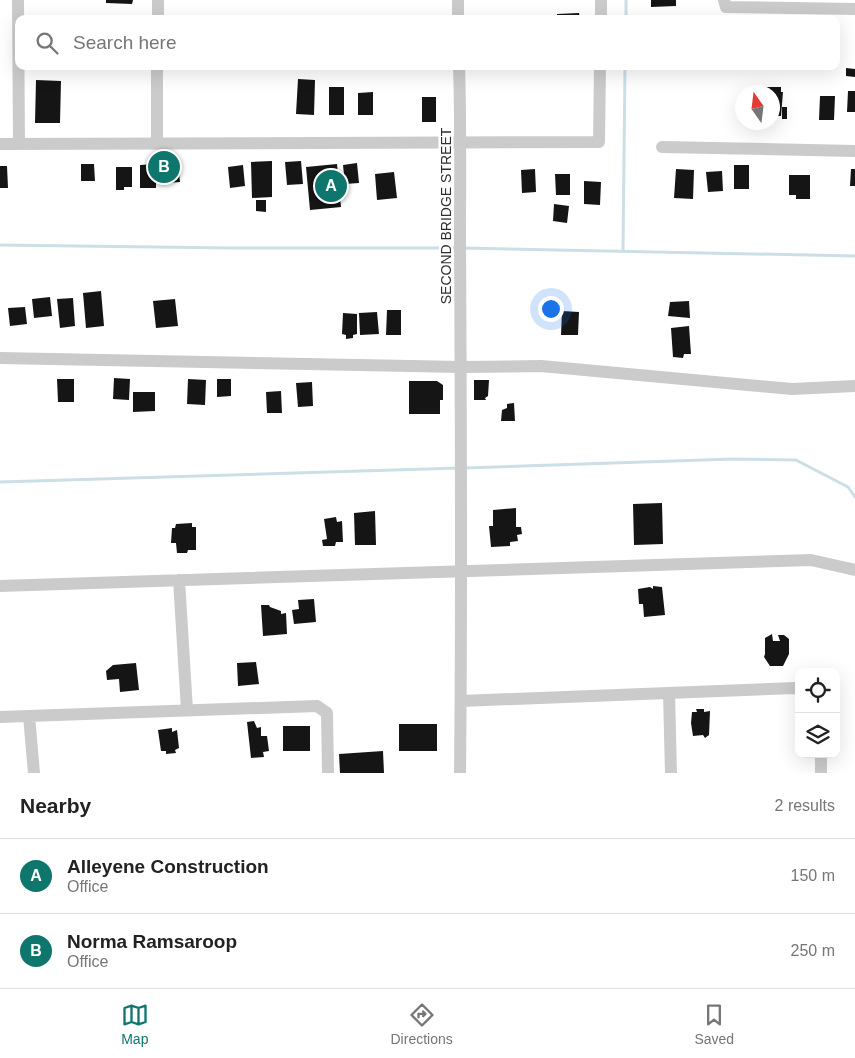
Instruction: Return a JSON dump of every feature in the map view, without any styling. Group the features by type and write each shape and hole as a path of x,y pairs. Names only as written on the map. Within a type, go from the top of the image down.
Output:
{"street":[{"path":"18,0 18,15"},
{"path":"158,0 158,15"},
{"path":"458,0 458,15"},
{"path":"601,0 601,15"},
{"path":"724,0 726,7 855,9"},
{"path":"18,70 19,144"},
{"path":"157,70 157,144"},
{"name":"SECOND BRIDGE STREET","path":"459,70 462,144 460,239 462,570 460,773"},
{"path":"0,144 462,144 598,142 600,70"},
{"path":"662,148 855,151"},
{"path":"0,358 461,367 541,366 792,389 855,386"},
{"path":"0,586 812,560 855,570"},
{"path":"179,580 187,710"},
{"path":"461,701 795,688"},
{"path":"669,693 671,773"},
{"path":"0,717 317,706 326,713 328,773"},
{"path":"29,716 34,773"},
{"path":"821,758 821,773"}],"building":[{"path":"106,0 133,0 132,4 106,3"},
{"path":"651,0 676,0 676,6 651,7"},
{"path":"579,13 579,15 557,15"},
{"path":"846,68 855,69 855,77 846,76"},
{"path":"298,79 315,80 314,115 296,114"},
{"path":"36,80 61,81 60,123 35,123"},
{"path":"329,87 344,87 344,115 329,115"},
{"path":"780,87 781,92 783,92 781,116"},
{"path":"848,91 855,91 855,112 847,112"},
{"path":"373,92 373,115 358,115 358,93"},
{"path":"820,96 835,96 834,120 819,120"},
{"path":"422,97 436,97 436,122 422,122"},
{"path":"782,107 787,107 787,119 782,119"},
{"path":"272,161 272,197 252,198 251,162"},
{"path":"301,161 303,184 287,185 285,162"},
{"path":"178,163 180,182 168,183 166,164"},
{"path":"357,163 359,183 345,184 343,165"},
{"path":"81,164 94,164 95,181 81,181"},
{"path":"156,164 156,188 140,188 140,165"},
{"path":"337,164 341,207 310,210 306,167"},
{"path":"243,165 245,186 230,188 228,167"},
{"path":"734,165 749,165 749,189 734,189"},
{"path":"0,166 7,166 8,188 0,188"},
{"path":"116,167 132,167 132,187 116,190"},
{"path":"535,169 536,192 522,193 521,170"},
{"path":"676,169 694,170 693,199 674,198"},
{"path":"851,169 855,169 855,186 850,186"},
{"path":"722,171 723,191 708,192 706,172"},
{"path":"394,172 397,198 377,200 375,174"},
{"path":"555,174 570,174 570,195 556,195"},
{"path":"789,175 810,175 810,199 796,199 796,195 789,195"},
{"path":"584,181 601,182 600,205 584,204"},
{"path":"256,200 266,200 266,212 256,211"},
{"path":"554,204 569,206 567,223 553,221"},
{"path":"101,291 104,326 86,328 83,293"},
{"path":"50,297 52,316 34,318 32,299"},
{"path":"73,298 75,326 60,328 57,299"},
{"path":"175,299 178,326 156,328 153,301"},
{"path":"689,301 690,318 668,316 670,302"},
{"path":"25,307 27,324 10,326 8,308"},
{"path":"387,310 401,310 401,335 386,335"},
{"path":"562,311 579,312 578,335 561,335"},
{"path":"377,312 379,334 360,335 359,313"},
{"path":"343,313 357,314 357,334 353,335 353,338 346,339 346,335 342,334"},
{"path":"689,326 691,354 684,354 683,358 673,357 671,328"},
{"path":"114,378 130,379 129,400 113,399"},
{"path":"57,379 74,379 74,402 58,402"},
{"path":"188,379 206,380 205,405 187,404"},
{"path":"217,379 231,379 231,396 217,397"},
{"path":"474,380 489,380 486,400 474,400"},
{"path":"409,381 437,381 443,385 443,400 440,400 440,414 409,414"},
{"path":"312,382 313,406 298,407 296,383"},
{"path":"281,391 282,413 267,413 266,392"},
{"path":"133,392 155,392 155,411 133,412"},
{"path":"514,403 515,421 501,421 502,410 507,408 507,404"},
{"path":"662,503 663,544 634,545 633,504"},
{"path":"516,508 516,527 521,527 522,534 517,535 518,541 510,542 510,546 491,547 489,526 493,526 493,510"},
{"path":"375,511 376,545 355,545 354,513"},
{"path":"336,517 337,522 342,521 343,542 336,542 335,546 323,546 322,540 327,539 324,519"},
{"path":"192,523 192,527 196,527 196,550 188,550 187,553 177,553 176,543 171,543 172,528 175,528 176,524"},
{"path":"653,586 662,587 665,615 644,617 643,604 639,604 638,589 650,587 653,589"},
{"path":"314,599 316,622 294,624 292,610 299,609 298,600"},
{"path":"261,605 269,605 281,611 281,614 286,613 287,634 263,636"},
{"path":"772,634 773,641 780,641 778,635 784,635 789,639 789,654 783,666 770,666 764,657 765,638"},
{"path":"256,662 259,684 238,686 237,663"},
{"path":"136,663 139,690 120,692 119,679 107,680 106,671 113,665"},
{"path":"696,709 704,709 704,712 710,711 709,735 705,738 703,735 693,736 692,712 697,712"},
{"path":"254,721 257,728 261,727 261,736 267,736 269,751 263,752 264,757 251,758 247,722"},
{"path":"399,724 437,724 437,751 399,751"},
{"path":"283,726 310,726 310,751 283,751"},
{"path":"172,728 172,732 177,730 179,748 175,750 176,753 166,754 166,751 161,751 158,730"},
{"path":"383,751 384,773 340,773 339,754"}],"waterway":[{"path":"626,0 626,15"},
{"path":"623,250 625,70"},
{"path":"0,245 457,248"},
{"path":"463,248 855,256"},
{"path":"465,468 733,459 796,460 848,487 855,497"},
{"path":"0,482 459,468"}],"place":[{"name":"Norma Ramsaroop","path":"164,167"},
{"name":"Alleyene Construction","path":"331,186"}]}
